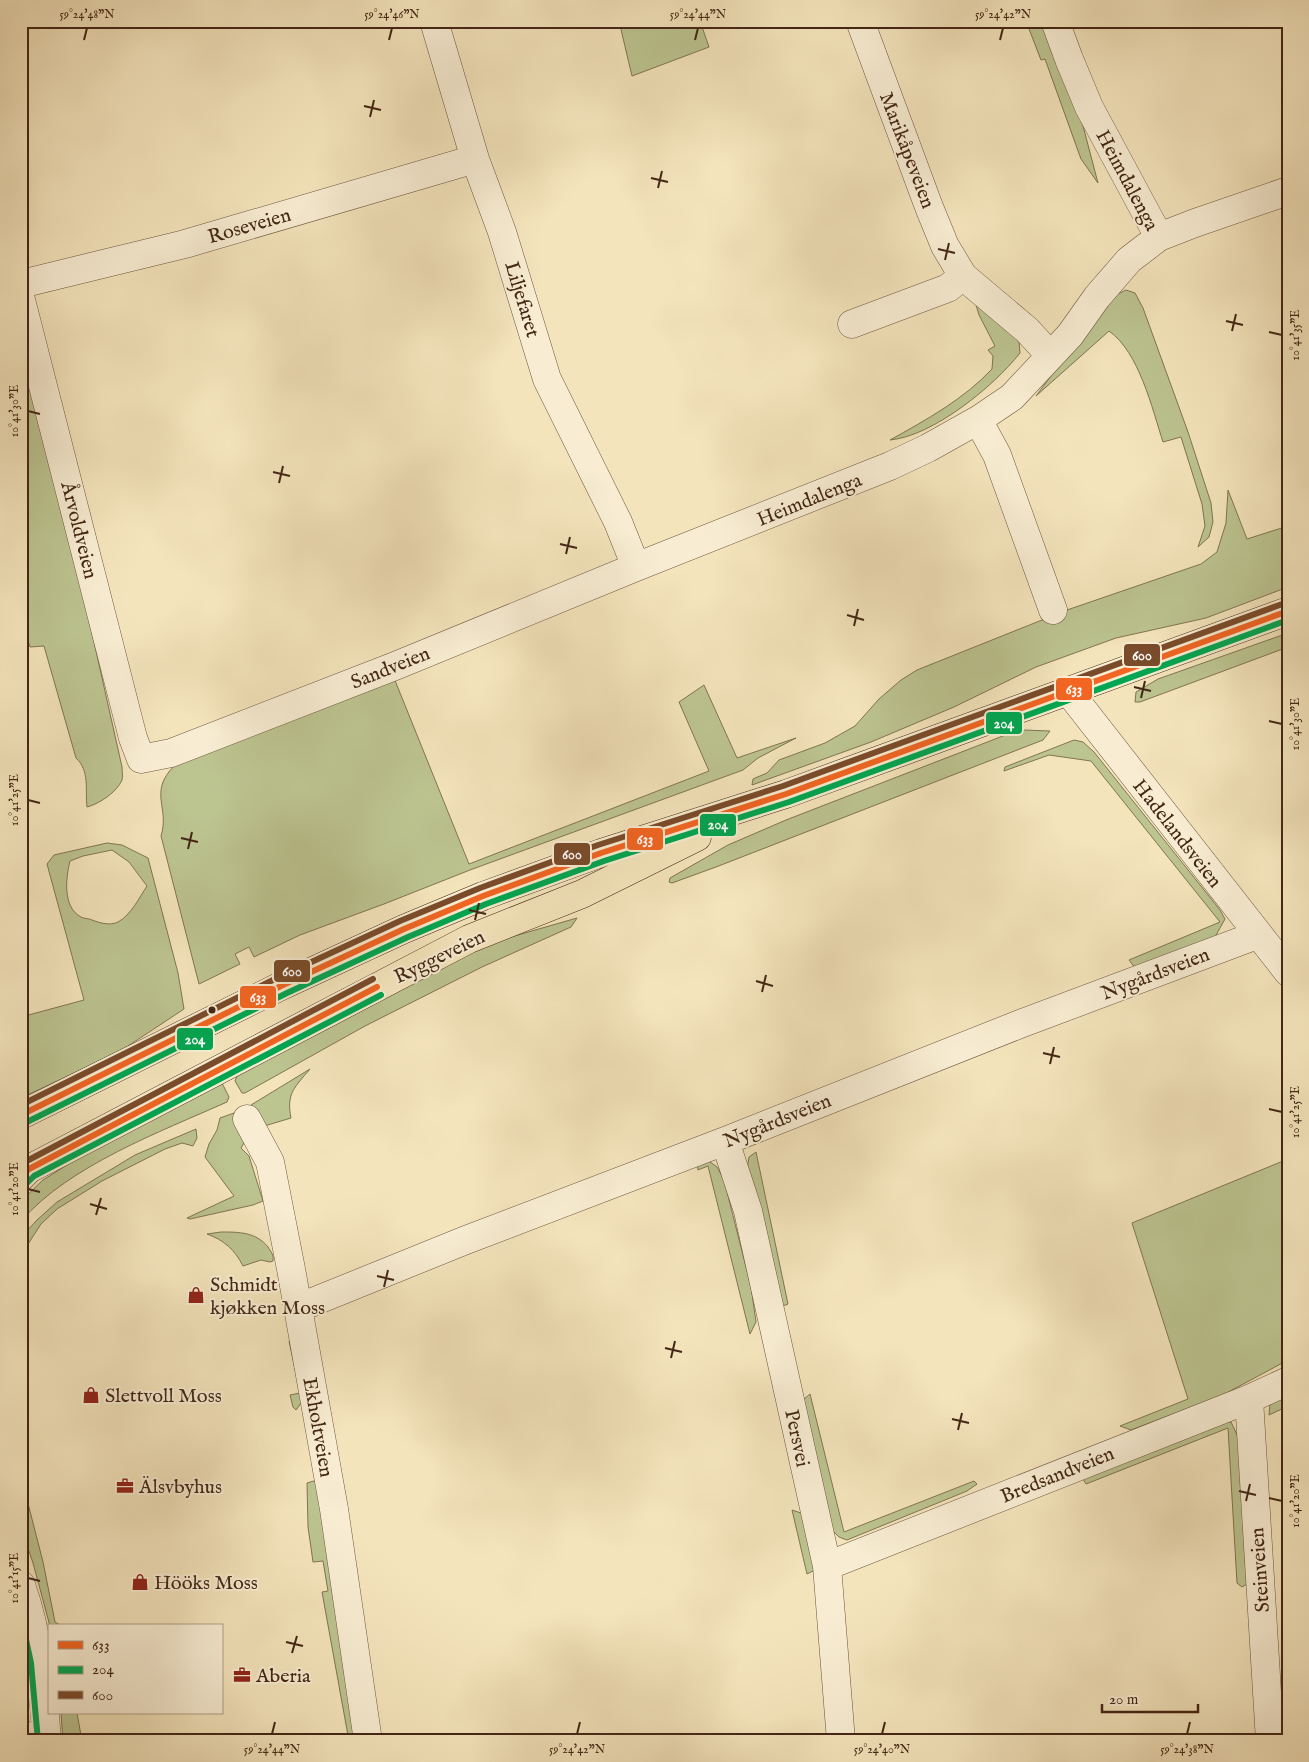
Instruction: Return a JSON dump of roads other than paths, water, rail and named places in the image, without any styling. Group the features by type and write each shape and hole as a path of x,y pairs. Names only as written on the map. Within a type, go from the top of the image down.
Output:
{"main road":[{"name":"Ryggeveien","path":"21,1115 283,985 404,929 483,896 600,853 786,794 1069,692 1288,610"},
{"name":"Ryggeveien","path":"21,1177 38,1164 470,938 582,894 786,794"}],"street":[{"name":"Liljefaret","path":"434,21 547,379 618,522 636,567"},
{"name":"Marikåpeveien","path":"860,21 945,246 963,276 1027,330 1050,355"},
{"name":"Heimdalenga","path":"636,567 890,466 928,448 978,420 1012,396 1070,335 1108,284 1129,260 1159,237 1089,107 1055,21"},
{"name":"Roseveien","path":"21,284 185,244 476,159"},
{"path":"1159,237 1288,191"},
{"path":"852,324 948,288 963,276"},
{"name":"Årvoldveien","path":"21,300 125,711 141,759"},
{"path":"978,420 997,456 1053,610"},
{"name":"Sandveien","path":"141,759 171,753 196,744 395,666 636,567"},
{"name":"Hadelandsveien","path":"1069,692 1257,935 1288,972"},
{"name":"Nygårdsveien","path":"298,1308 1020,1024 1257,935"},
{"name":"Ekholtveien","path":"247,1119 270,1162 334,1509 368,1741"},
{"name":"Persvei","path":"726,1141 748,1211 826,1566 841,1741"},
{"name":"Bredsandveien","path":"826,1566 1249,1399 1288,1381"},
{"name":"Steinveien","path":"1249,1399 1270,1741"},
{"path":"21,1585 28,1604 41,1668 38,1738"}],"place":[{"name":"Schmidt kjøkken Moss","path":"196,1295"},
{"name":"Slettvoll Moss","path":"91,1395"},
{"name":"Älsvbyhus","path":"125,1486"},
{"name":"Hööks Moss","path":"140,1582"},
{"name":"Aberia","path":"242,1675"}]}
